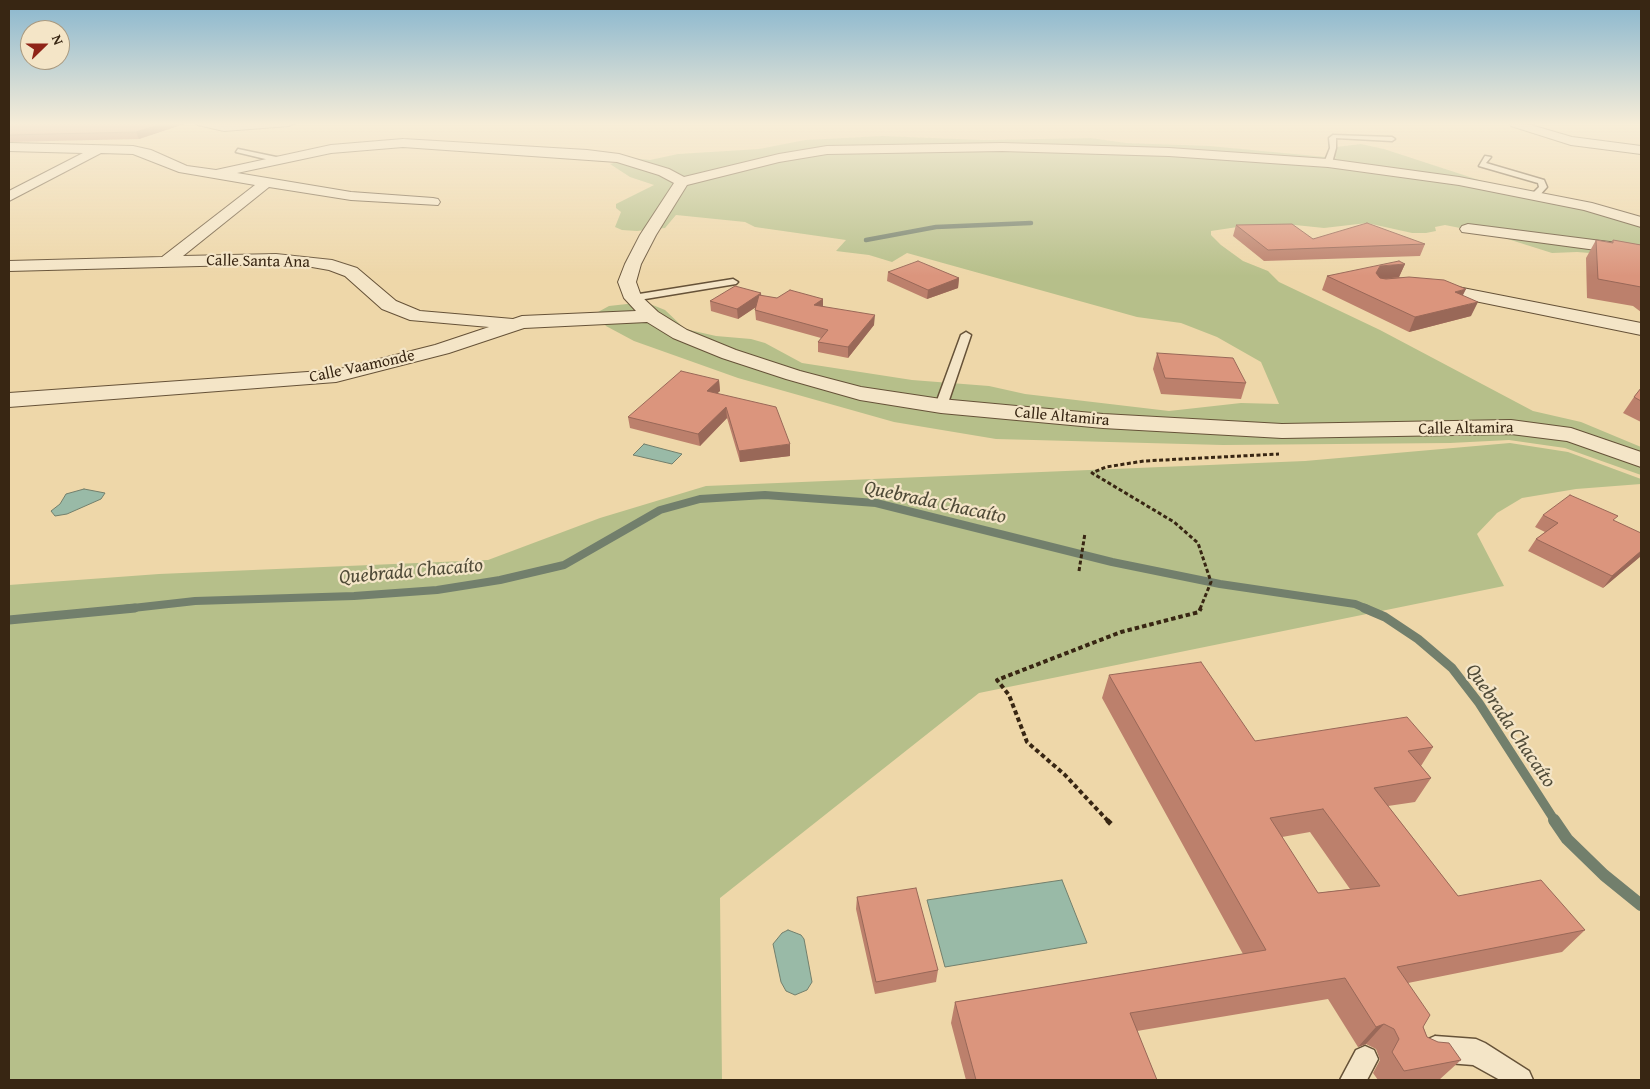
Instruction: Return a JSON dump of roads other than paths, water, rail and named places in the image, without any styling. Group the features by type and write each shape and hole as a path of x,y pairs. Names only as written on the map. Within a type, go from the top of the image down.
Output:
{"street":[{"path":"9,197 53,174"},
{"path":"224,174 351,196 434,202"},
{"path":"667,174 682,182 715,174"},
{"path":"1411,174 1459,180 1535,195 1587,206 1641,222"},
{"path":"166,262 267,182"},
{"path":"633,298 627,282 633,264 648,235 682,182"},
{"path":"1468,229 1641,251"},
{"name":"Calle Santa Ana","path":"9,266 276,259 332,265 351,272 389,305 417,316 522,322"},
{"path":"1410,284 1437,287 1641,330"},
{"name":"Calle Altamira","path":"633,298 651,316 680,334 729,354 793,375 860,393 941,406 1103,421 1282,431 1511,427 1570,436 1641,460"},
{"path":"417,316 442,349"},
{"name":"Calle Vaamonde","path":"9,400 336,376 442,349 522,322 651,316"}],"lane":[{"path":"1514,174 1541,182 1544,187 1535,195"},
{"path":"633,298 733,282"},
{"path":"941,406 966,335"},
{"path":"1418,1048 1476,1052 1506,1069 1520,1080"}],"waterway":[{"path":"866,240 936,227 1031,223"},
{"name":"Quebrada Chacaíto","path":"124,609 195,601 354,596 437,590 500,580 564,565 660,510 700,499 765,495 876,503 1112,562 1220,584 1355,604 1367,609"},
{"name":"Quebrada Chacaíto","path":"9,620 135,608"},
{"name":"Quebrada Chacaíto","path":"1364,608 1385,617 1418,639 1452,668 1479,703 1555,821"},
{"name":"Quebrada Chacaíto","path":"1554,820 1567,839 1604,875 1641,905"}]}
